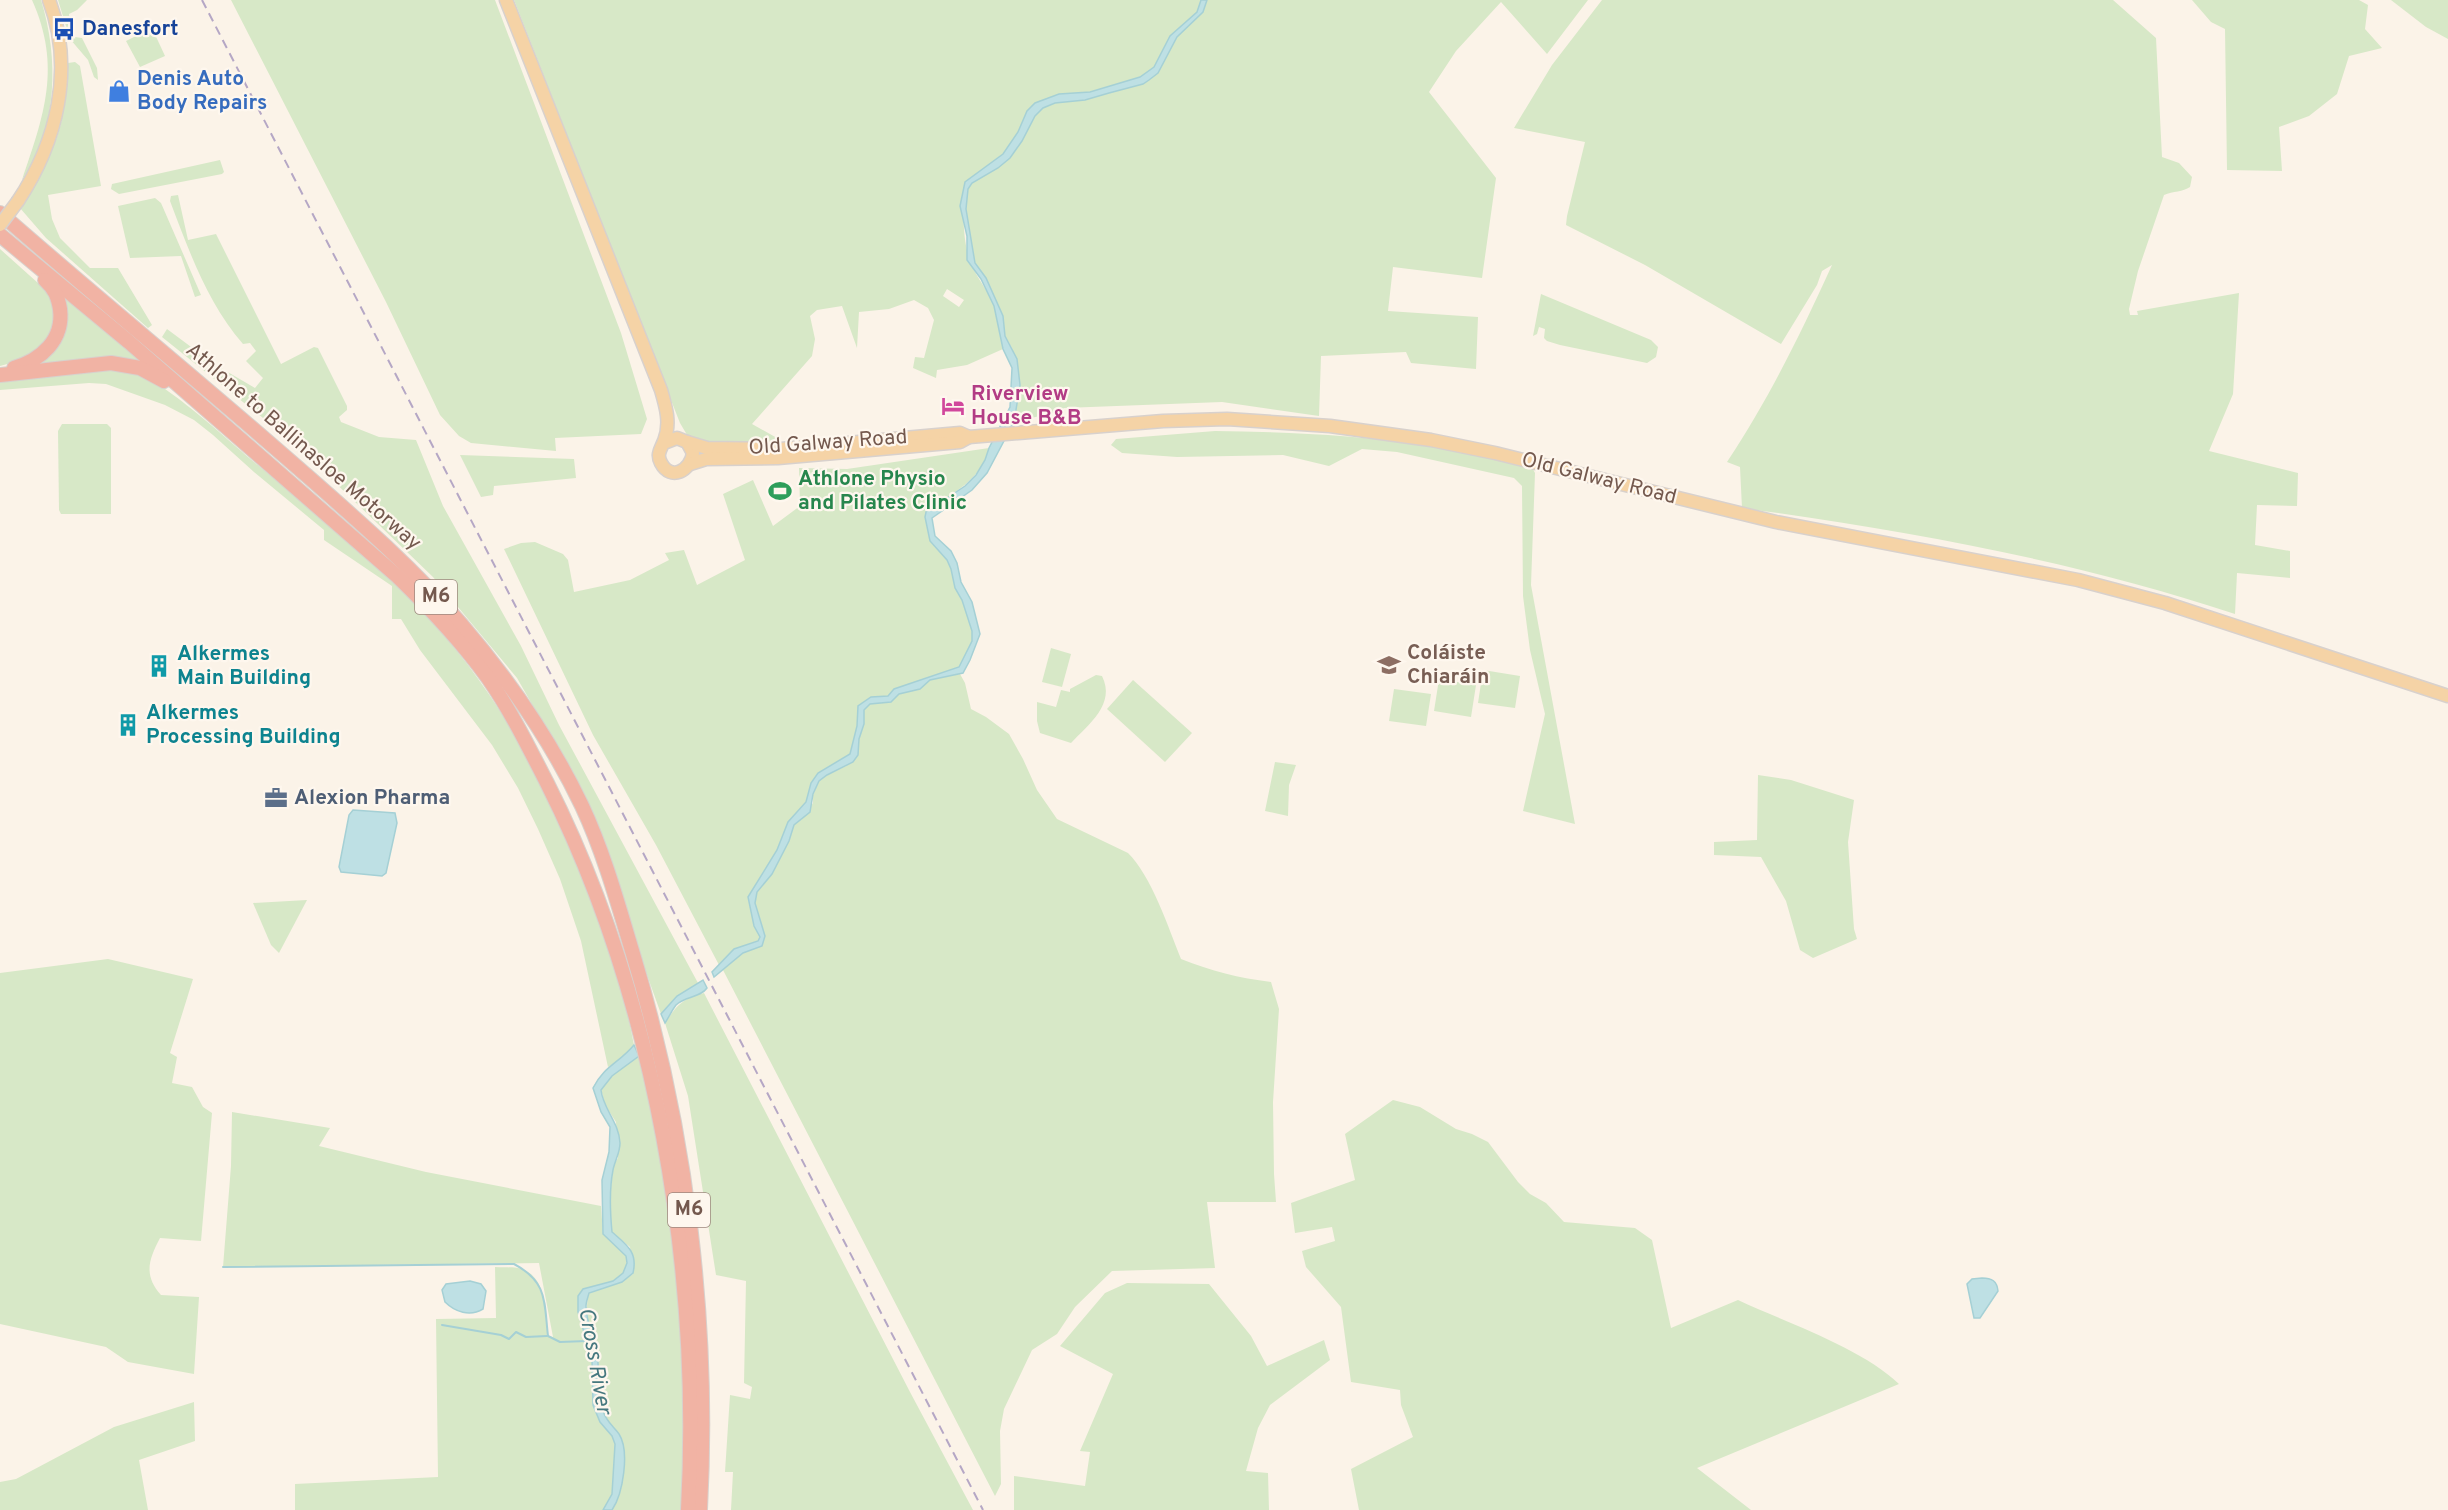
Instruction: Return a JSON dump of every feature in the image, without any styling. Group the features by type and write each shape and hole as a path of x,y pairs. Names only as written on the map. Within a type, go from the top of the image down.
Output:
{"highway":[{"name":"Athlone to Ballinasloe Motorway","path":"0,213 288,459 421,580 497,669 546,739 581,806 603,860 647,1001 664,1070 689,1209 702,1356 700,1510"},
{"name":"Athlone to Ballinasloe Motorway","path":"0,235 129,342 397,576 460,642 488,679 512,717 576,843 609,931 649,1070 678,1224 690,1360 688,1510"},
{"path":"0,241 55,291 61,321 52,344 35,359 0,373"},
{"path":"0,373 83,365 121,364 151,373 196,401"}],"main road":[{"path":"0,225 36,172 45,153 60,99 61,52 58,27 49,0"},
{"path":"507,0 645,348 667,411 693,453 690,464 684,471 667,470 659,458 660,448 670,439 685,441"},
{"path":"664,443 668,426 667,411"},
{"name":"Old Galway Road","path":"685,441 707,448 781,449 960,433 969,436 992,435 1163,421 1227,419 1341,427 1431,440 1495,453 1776,522 2017,567 2135,595 2448,696"},
{"name":"Old Galway Road","path":"690,464 706,459 778,458 960,442 969,436"}],"green space":[{"path":"32,0 41,0 47,22 51,45 52,92 43,138 22,180 37,134 47,91 46,47"},
{"path":"58,0 87,0 69,14 71,30 75,37 82,38 97,68 98,80 94,77 88,60 70,39"},
{"path":"231,0 495,0 621,333 647,419 641,434 555,438 556,451 471,443 459,436 440,415 386,302"},
{"path":"514,0 1201,0 1197,12 1170,36 1154,67 1140,77 1090,92 1059,94 1035,103 1027,111 1018,132 1003,154 965,182 964,215 967,249 974,270 995,307 1003,349 967,365 937,370 936,378 913,368 915,357 924,358 934,320 928,308 914,300 889,309 859,312 857,348 842,306 817,310 810,316 815,339 812,356 752,424 777,438 779,446 716,447 690,440 680,423","holes":["947,289 964,300 959,307 943,296"]},
{"path":"1207,0 1588,0 1547,54 1501,2 1456,51 1429,92 1496,178 1482,278 1393,267 1388,311 1478,317 1476,369 1411,363 1406,352 1321,356 1319,416 1222,402 1064,408 1057,412 1014,422 1020,385 1012,348 1005,336 1003,316 986,278 975,263 966,209 968,189 972,183 998,168 1022,141 1035,116 1043,108 1055,103 1085,100 1143,84 1149,80 1158,72 1177,37 1203,12"},
{"path":"1602,0 2113,0 2156,38 2162,157 2179,163 2192,177 2190,187 2164,195 2138,271 2129,309 2130,315 2138,315 2137,311 2239,293 2233,394 2209,451 2298,473 2297,506 2257,505 2255,545 2290,551 2290,578 2237,573 2235,614 2175,595 2053,563 1867,527 1742,508 1740,467 1727,462 1784,365 1832,265 1822,271 1817,285 1781,344 1645,265 1566,225 1585,142 1514,128 1552,65"},
{"path":"2192,0 2359,0 2368,5 2365,29 2382,48 2349,56 2337,94 2309,116 2279,127 2282,171 2227,170 2225,29 2211,22"},
{"path":"2391,0 2448,0 2448,39 2426,27"},
{"path":"152,28 165,56 140,67 126,41"},
{"path":"75,62 80,66 101,186 48,195 52,219 60,238 90,268 118,268 152,325 148,328 46,238 20,208 54,145 62,116 66,68 68,63"},
{"path":"220,160 224,172 222,174 119,194 111,189 112,184"},
{"path":"178,195 188,240 216,234 281,364 314,347 318,348 347,406 347,410 339,417 341,422 379,437 416,440 443,506 521,646 559,725 698,983 677,996 661,1014 580,788 517,678 433,577 324,472 263,418 162,337 167,329 214,364 255,388 263,378 246,361 256,351 250,343 243,344 231,328 200,276 170,201 171,196"},
{"path":"155,198 161,203 201,295 195,297 181,256 130,258 118,206"},
{"path":"0,249 48,292 54,307 55,320 52,332 38,350 27,357 0,366"},
{"path":"57,289 143,364 32,368 52,349"},
{"path":"1541,294 1651,340 1658,347 1656,357 1647,363 1560,345 1547,341 1544,338 1545,329 1539,327 1537,334 1533,336"},
{"path":"79,369 125,369 140,374 175,396 362,554 421,610 460,654 528,757 557,813 582,871 604,929 634,1045 624,1057 608,1067 581,941 560,879 518,788 492,745 420,650 401,619 392,619 392,586 324,540 324,530 213,435 194,420 165,405 106,384 89,383 0,390 0,378"},
{"path":"62,424 107,424 111,428 111,514 61,514 59,510 58,431"},
{"path":"1215,431 1372,439 1438,447 1532,467 1535,473 1531,585 1575,824 1523,811 1545,714 1530,650 1523,596 1522,486 1514,478 1397,452 1362,449 1329,466 1283,455 1177,457 1122,453 1111,445 1116,439"},
{"path":"989,448 978,472 925,517 930,541 947,560 972,631 972,641 959,667 894,689 888,696 871,697 858,706 857,726 850,754 818,773 811,783 806,802 788,822 777,850 748,897 754,926 760,937 758,941 734,949 719,965 656,845 593,735 504,549 521,543 535,542 563,554 568,560 574,592 630,580 669,560 665,553 684,550 697,585 745,560 723,494 753,480 773,526 800,506 799,468 847,469"},
{"path":"460,455 574,459 576,478 494,486 493,495 481,497"},
{"path":"1051,648 1071,654 1062,687 1042,682"},
{"path":"1483,670 1520,676 1515,708 1478,703"},
{"path":"960,674 965,683 971,709 1009,734 1037,790 1057,819 1128,853 1136,863 1152,888 1181,959 1225,974 1271,982 1279,1009 1273,1102 1276,1202 1207,1202 1215,1268 1112,1271 1075,1307 1057,1334 1032,1350 1004,1409 1000,1431 1001,1484 995,1496 723,970 743,953 762,946 755,903 757,892 772,874 789,841 794,825 802,819 813,803 813,795 819,781 846,766 859,750 859,739 864,724 863,710 870,704 891,702 899,694 912,691 930,680"},
{"path":"1096,675 1102,676 1106,696 1098,713 1071,743 1040,733 1037,721 1037,702 1056,707 1061,690 1070,692 1070,689"},
{"path":"1439,679 1476,685 1471,717 1434,711"},
{"path":"1133,680 1192,733 1165,762 1107,709"},
{"path":"1394,689 1431,694 1426,726 1389,721"},
{"path":"1275,762 1296,765 1289,785 1288,816 1265,811"},
{"path":"1758,775 1791,780 1854,800 1848,842 1854,929 1857,939 1813,958 1800,950 1786,901 1761,857 1714,855 1714,842 1757,840"},
{"path":"307,900 279,953 271,945 253,903"},
{"path":"108,959 193,979 170,1053 177,1057 172,1083 192,1087 203,1107 212,1113 201,1241 160,1238 151,1260 150,1274 155,1288 161,1295 199,1297 194,1374 128,1362 106,1347 0,1324 0,973"},
{"path":"704,993 973,1510 731,1510 733,1472 725,1472 730,1395 750,1399 752,1387 744,1383 746,1281 716,1275 688,1096 665,1023 681,1004"},
{"path":"639,1056 666,1181 684,1349 683,1510 612,1510 616,1504 620,1435 608,1422 601,1408 598,1371 587,1312 589,1293 622,1282 633,1274 630,1247 612,1232 609,1206 613,1166 618,1158 616,1122 605,1105 601,1089 612,1076"},
{"path":"1393,1100 1420,1107 1456,1129 1488,1142 1518,1182 1530,1194 1546,1203 1564,1222 1635,1228 1652,1240 1671,1328 1738,1300 1844,1347 1883,1371 1899,1384 1697,1468 1751,1510 1359,1510 1351,1469 1413,1437 1401,1405 1400,1390 1351,1382 1341,1307 1306,1267 1302,1251 1335,1241 1332,1227 1295,1233 1291,1203 1355,1180 1345,1134"},
{"path":"232,1112 330,1128 319,1146 426,1172 601,1206 603,1234 626,1256 627,1262 623,1273 613,1281 583,1289 578,1296 578,1312 592,1359 592,1380 600,1422 612,1436 615,1444 612,1494 603,1510 295,1510 295,1484 438,1477 436,1319 496,1318 495,1267 521,1269 537,1281 546,1309 548,1336 553,1337 539,1263 223,1267 231,1166"},
{"path":"1127,1283 1209,1284 1251,1336 1267,1366 1324,1340 1330,1360 1270,1405 1258,1428 1246,1471 1268,1473 1269,1510 1014,1510 1014,1476 1085,1486 1090,1452 1080,1451 1113,1374 1060,1346 1105,1293"},
{"path":"194,1402 195,1441 139,1460 148,1510 0,1510 0,1482 16,1479 114,1427"}],"water":[{"path":"1201,0 1207,0 1203,12 1177,37 1158,73 1143,84 1085,100 1055,103 1043,108 1035,116 1010,158 972,183 968,189 966,209 975,263 986,278 1003,316 1005,336 1017,359 1020,385 1014,422 987,473 972,490 932,518 935,536 951,551 957,563 961,582 972,602 980,634 963,673 930,680 920,689 899,694 891,702 870,704 864,710 864,724 859,739 858,755 853,762 819,781 813,794 810,812 794,825 789,841 772,874 757,892 755,903 765,936 762,946 743,953 714,977 712,972 734,949 758,941 760,937 754,926 748,897 777,850 788,822 806,802 811,783 818,773 850,754 857,726 858,706 871,697 888,696 894,689 959,667 972,641 972,631 962,600 955,588 951,569 947,560 930,541 925,517 926,512 965,486 976,475 1010,407 1012,368 1003,349 994,306 981,279 967,260 967,236 960,206 965,182 1003,154 1018,132 1027,111 1035,103 1059,94 1090,92 1140,77 1154,67 1170,36 1197,12"},
{"path":"353,810 395,813 397,823 386,873 382,876 341,872 339,867 349,815"},
{"path":"703,980 707,988 700,994 676,1005 665,1023 661,1014 677,996"},
{"name":"Cross River","path":"634,1045 639,1056 612,1076 601,1090 617,1129 620,1143 611,1185 612,1232 627,1245 633,1254 633,1273 622,1282 589,1293 586,1304 587,1318 597,1352 601,1404 606,1418 622,1441 625,1461 616,1503 612,1510 603,1510 612,1494 615,1444 612,1436 600,1422 593,1405 592,1359 578,1312 578,1296 583,1289 613,1281 623,1273 627,1263 626,1256 603,1234 602,1180 609,1152 610,1127 601,1112 593,1088 607,1069"},
{"path":"1982,1278 1993,1281 1998,1291 1980,1318 1974,1318 1967,1284 1972,1279"},
{"path":"470,1281 481,1284 486,1291 483,1309 468,1313 453,1308 445,1302 442,1290 446,1284"}],"waterway":[{"name":"Cross River","path":"223,1267 514,1264 533,1278 539,1286 544,1303 548,1336 560,1342 587,1341"},
{"path":"442,1325 501,1335 509,1339 516,1332 526,1337 547,1336"}],"railway":[{"path":"202,0 983,1510"}],"place":[{"name":"Danesfort","path":"64,29"},
{"name":"Denis Auto Body Repairs","path":"119,91"},
{"name":"Riverview House B&B","path":"953,406"},
{"name":"Athlone Physio and Pilates Clinic","path":"780,491"},
{"name":"Coláiste Chiaráin","path":"1389,665"},
{"name":"Alkermes Main Building","path":"159,666"},
{"name":"Alkermes Processing Building","path":"128,725"},
{"name":"Alexion Pharma","path":"276,798"}]}
